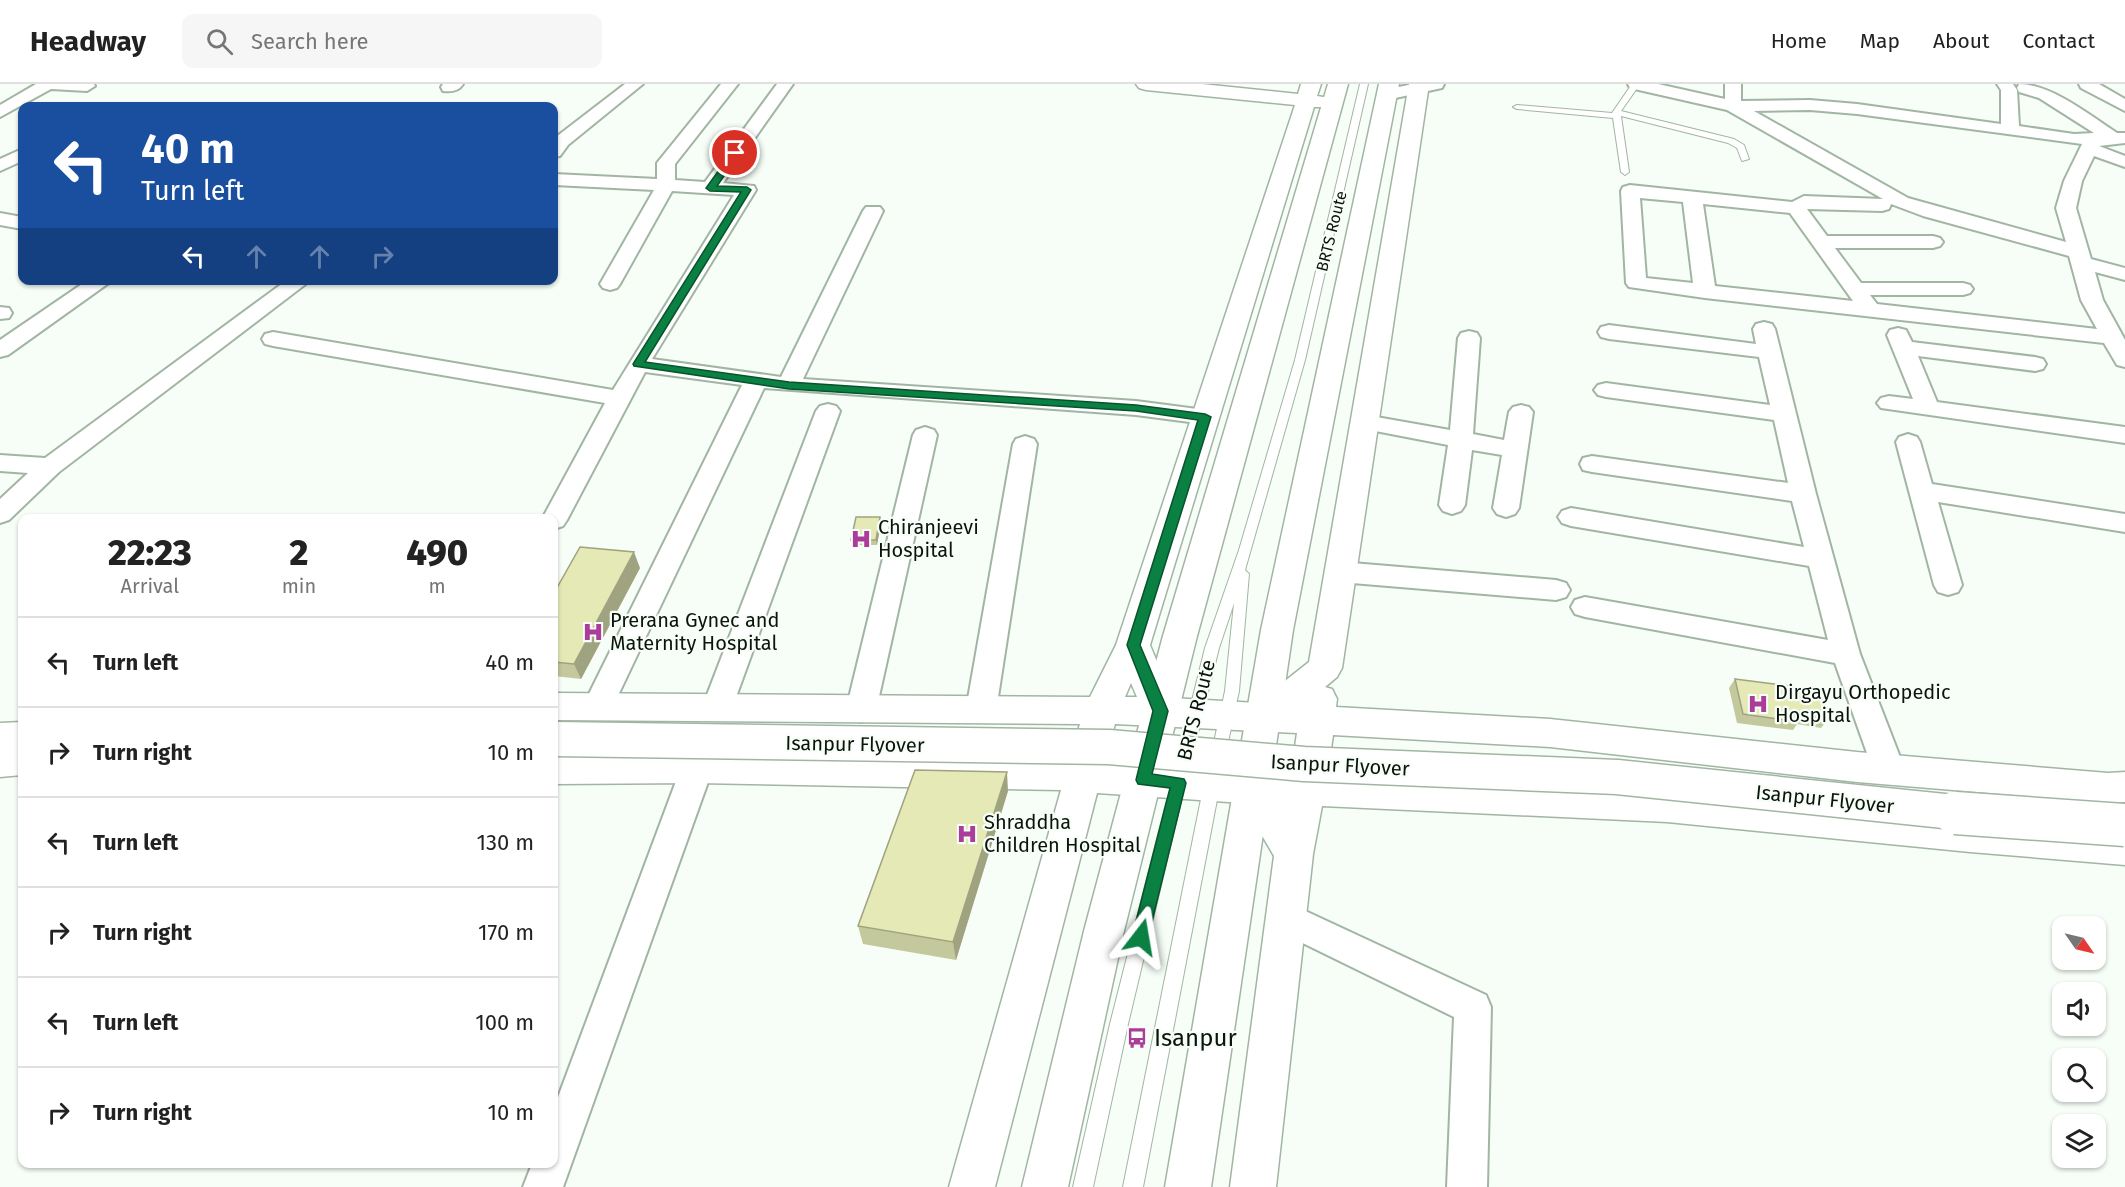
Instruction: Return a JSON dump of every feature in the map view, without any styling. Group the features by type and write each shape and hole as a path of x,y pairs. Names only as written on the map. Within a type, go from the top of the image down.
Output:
{"street":[{"path":"0,112 49,84 87,86"},
{"path":"558,146 635,84"},
{"path":"610,284 666,186 666,163 730,84"},
{"path":"710,188 785,84"},
{"path":"1146,84 1322,93"},
{"path":"1636,84 1733,106 1810,105 1858,100 2010,132 2091,144 2125,162"},
{"path":"1733,84 1733,106"},
{"path":"2006,84 2010,132"},
{"path":"2087,84 2125,106"},
{"path":"1188,1187 1277,630 1368,183 1380,88 1425,85 1403,186 1316,720 1307,789 1294,854 1252,1187"},
{"path":"2025,88 2045,94 2120,138"},
{"path":"972,1187 1101,710 1133,645 1278,195 1322,93"},
{"path":"1160,711 1322,93"},
{"path":"1733,106 1901,202 2125,274"},
{"path":"2091,144 2120,138"},
{"path":"2091,144 2073,181 2066,208 2092,300 2125,360"},
{"path":"0,167 18,156"},
{"path":"0,167 18,172"},
{"path":"557,514 638,364 747,190 558,179"},
{"path":"1368,183 1403,186"},
{"path":"1882,205 1804,202 1796,208 1630,191 1636,283 2112,338"},
{"path":"1692,197 1705,292"},
{"path":"1796,208 1855,289 1880,312 1904,348 1928,408"},
{"path":"789,386 873,212"},
{"path":"0,219 18,222"},
{"path":"1821,242 1933,243"},
{"path":"0,350 96,285"},
{"path":"0,514 50,466 294,285"},
{"path":"1855,289 1963,289"},
{"path":"1609,332 1767,341 1803,494 1846,654 1888,770"},
{"path":"1452,505 1461,439 1468,338"},
{"path":"273,339 620,399"},
{"path":"1904,348 2035,364"},
{"path":"638,364 789,386 1136,408 1205,417"},
{"path":"597,706 756,381"},
{"path":"1606,390 1785,414"},
{"path":"1889,403 2125,435"},
{"path":"717,708 828,411"},
{"path":"1506,508 1521,412"},
{"path":"1365,422 1516,450"},
{"path":"861,710 925,435"},
{"path":"1908,442 1948,585"},
{"path":"981,710 1025,444"},
{"path":"0,463 50,466"},
{"path":"1592,464 1803,494"},
{"path":"1922,491 2125,523"},
{"path":"1571,517 1822,559"},
{"path":"1340,572 1556,590"},
{"path":"1585,607 1846,654"},
{"path":"1045,1187 1104,931 1178,783 1160,711 1133,645"},
{"path":"1263,717 1325,668"},
{"path":"558,706 1160,711 1550,733 1888,770 2108,788 2125,787"},
{"name":"Isanpur Flyover","path":"558,724 1110,732 1303,748 1613,761 1952,796 2125,809"},
{"path":"0,737 18,736"},
{"name":"Isanpur Flyover","path":"558,739 1109,747 1304,764 1617,777 1959,813 2125,825"},
{"path":"0,763 18,762"},
{"path":"558,1148 697,768"},
{"path":"558,769 697,768 1085,776 1178,783 1667,806 1971,836 2125,848"},
{"path":"1252,786 1294,854"},
{"path":"1286,918 1473,1007 1467,1187"},
{"path":"543,1187 551,1168"}],"lane":[{"path":"1625,172 1616,114 1636,84"},
{"name":"BRTS Route","path":"1133,1187 1178,783 1211,714 1212,648 1245,550 1302,349 1343,182 1380,88"},
{"path":"1517,106 1616,114 1731,141 1741,147 1745,159"},
{"name":"BRTS Route","path":"1083,1187 1119,1024 1178,783 1211,714 1236,650 1245,550"}],"building":[{"path":"856,517 880,517 876,540 851,540"},
{"path":"580,547 634,552 574,664 558,662 558,586"},
{"path":"1735,679 1820,690 1828,719 1797,714 1799,722 1743,714"},
{"path":"915,770 1007,772 953,942 858,926"}],"place":[{"name":"Chiranjeevi Hospital","path":"861,539"},
{"name":"Prerana Gynec and Maternity Hospital","path":"593,632"},
{"name":"Dirgayu Orthopedic Hospital","path":"1758,704"},
{"name":"Shraddha Children Hospital","path":"967,834"},
{"name":"Isanpur","path":"1137,1038"}],"route":[{"path":"735,153 710,188 747,190 638,364 789,386 1136,408 1205,417 1133,645 1160,711 1144,780 1179,783 1141,937"}]}
